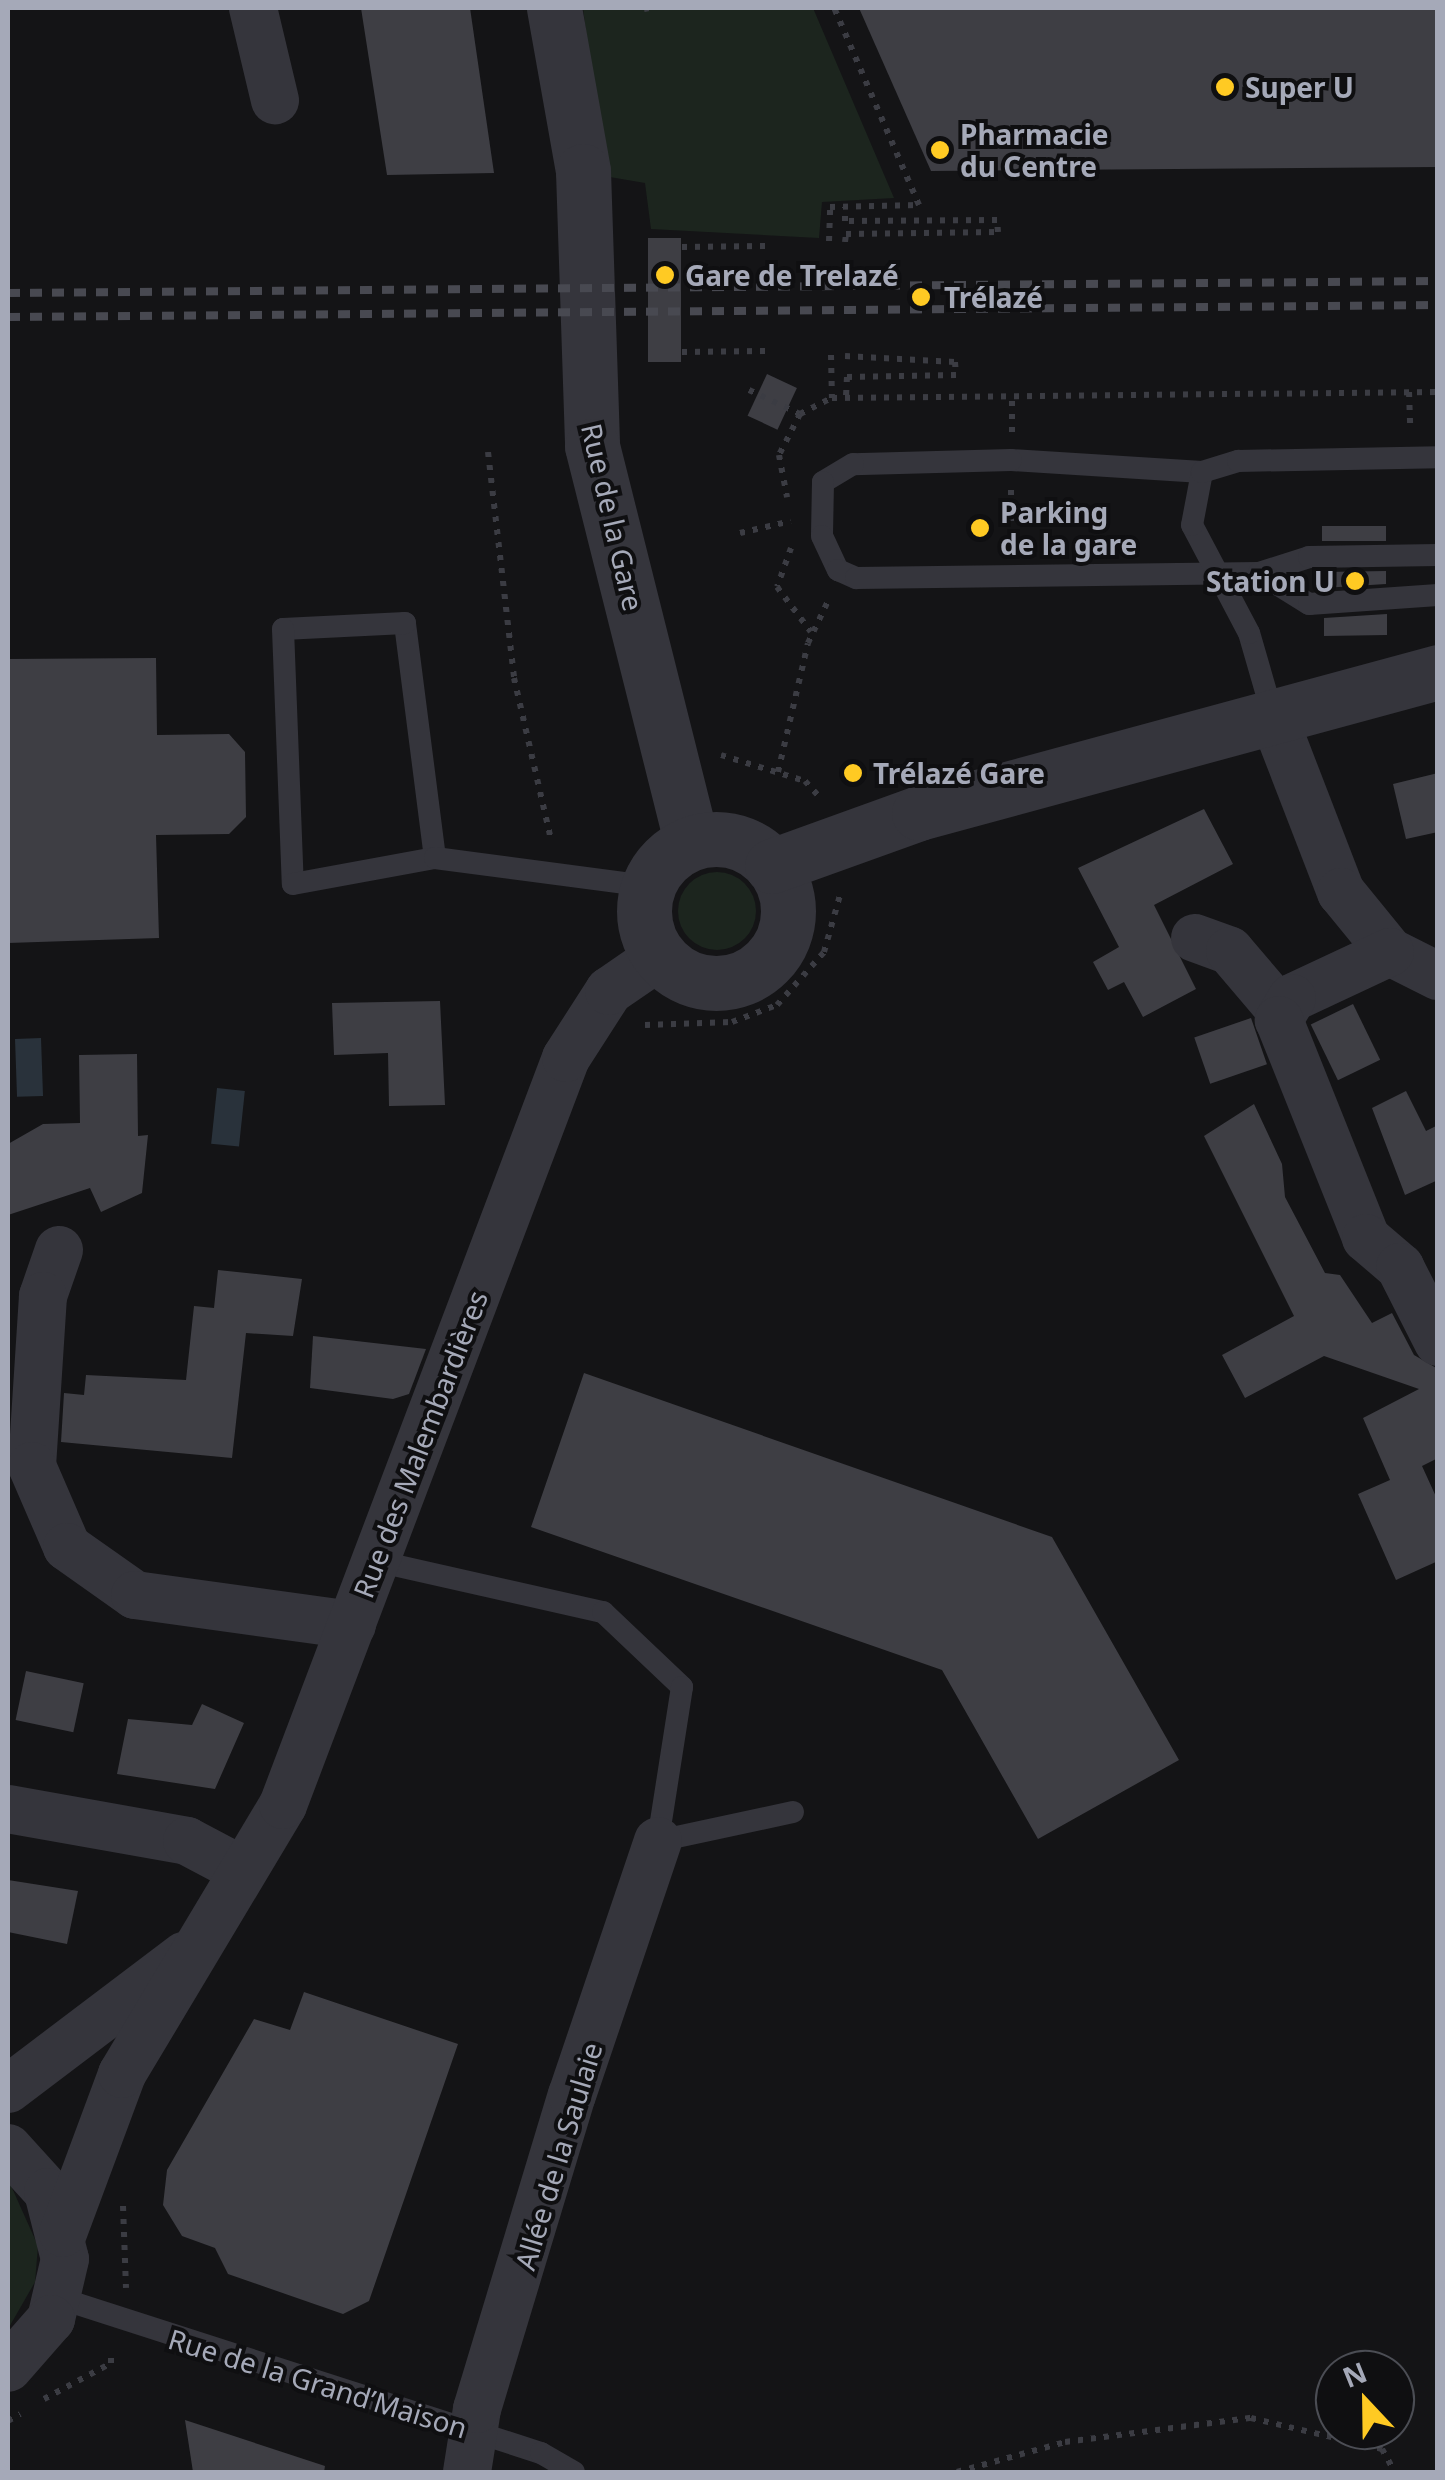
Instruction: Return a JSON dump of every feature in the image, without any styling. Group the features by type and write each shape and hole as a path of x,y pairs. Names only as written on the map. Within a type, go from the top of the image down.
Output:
{"street":[{"path":"253,8 276,100"},
{"name":"Rue de la Gare","path":"554,8 576,108 585,215 586,384 594,458 692,843"},
{"path":"772,866 863,830 1438,672"},
{"path":"1273,716 1340,892 1390,952 1438,976"},
{"path":"736,842 772,866 787,919 760,967 708,983 660,956 644,917 648,886 692,843 736,842"},
{"path":"1195,938 1230,951 1281,1011 1323,1122 1326,1154 1366,1238 1400,1266 1438,1342"},
{"path":"1281,1011 1390,952"},
{"name":"Rue des Malembardières","path":"63,2233 104,2113 195,1948 284,1805 566,1058 608,991 660,956"},
{"path":"60,1250 43,1296 32,1466 67,1547 135,1595 352,1625"},
{"path":"8,1809 187,1841 242,1870"},
{"name":"Allée de la Saulaie","path":"471,2452 572,2095 658,1842"},
{"name":"Rue des Malembardières","path":"8,2090 195,1948"},
{"path":"8,2148 48,2192 63,2233 59,2298 38,2339 8,2368"}],"lane":[{"path":"1438,456 1238,461 1202,472 1011,460 853,464 823,482 822,516 838,570 856,578 1259,572 1309,557 1438,555"},
{"path":"1202,472 1192,525 1214,573 1250,633 1273,716"},
{"path":"1259,572 1308,604 1438,595"},
{"path":"435,858 405,623 284,629 293,884 435,858 648,886"},
{"path":"376,1561 602,1612 682,1687 658,1842 793,1812"},
{"name":"Rue de la Grand’Maison","path":"59,2298 471,2452 574,2472"}],"path":[{"path":"828,241 830,207 919,206 834,8"},
{"path":"845,242 846,234 998,232 997,220 846,220 846,208"},
{"path":"682,247 766,246"},
{"path":"682,352 769,351"},
{"path":"831,355 832,398"},
{"path":"845,356 956,362 956,375 846,377 846,398"},
{"path":"800,414 832,398 1438,392"},
{"path":"488,452 514,678 560,873"},
{"path":"740,533 784,522"},
{"path":"778,772 811,632 834,589 856,578"},
{"path":"721,754 778,772 821,799"},
{"path":"628,1014 635,1027 719,1023 777,1006 824,952 848,880"},
{"path":"121,2193 126,2291"},
{"path":"8,2421 111,2364 111,2351"},
{"path":"957,2472 1065,2442 1251,2418 1382,2449 1395,2472"}],"shaded area":[{"path":"583,8 813,8 894,198 822,202 819,238 651,229 645,183 604,176"},
{"path":"717,872 745,883 756,911 745,939 717,950 689,939 678,911 689,883"},
{"path":"41,1038 43,1096 17,1097 15,1039"},
{"path":"217,1088 245,1091 239,1147 211,1144"},
{"path":"8,2179 38,2246 35,2282 8,2329"}],"building":[{"path":"361,8 470,8 494,173 387,175"},
{"name":"Super U","path":"859,8 1438,8 1438,167 931,171"},
{"name":"Gare de Trelazé","path":"648,238 681,238 681,362 648,362"},
{"path":"767,374 797,388 777,430 748,416"},
{"path":"1322,526 1386,526 1386,541 1322,541"},
{"path":"1386,571 1386,584 1323,588 1323,572"},
{"path":"1387,614 1387,635 1324,636 1324,618"},
{"path":"156,658 157,735 229,734 245,752 246,817 229,834 156,835 159,938 8,943 8,659"},
{"path":"1438,773 1438,832 1406,839 1393,784"},
{"path":"1204,809 1233,864 1154,905 1196,989 1143,1017 1124,982 1108,990 1093,962 1119,947 1078,868"},
{"path":"440,1001 445,1105 389,1106 388,1053 334,1055 332,1003"},
{"path":"1353,1004 1380,1060 1338,1080 1311,1025"},
{"path":"1251,1018 1267,1064 1210,1084 1194,1038"},
{"path":"137,1054 138,1136 148,1135 142,1193 101,1212 90,1188 8,1215 8,1144 43,1124 80,1123 79,1055"},
{"path":"1406,1091 1426,1131 1438,1125 1438,1180 1405,1195 1372,1108"},
{"path":"1254,1104 1282,1164 1285,1197 1325,1273 1340,1275 1372,1323 1392,1313 1414,1355 1438,1369 1438,1458 1422,1466 1438,1501 1438,1561 1396,1580 1358,1494 1390,1480 1363,1418 1419,1389 1324,1356 1245,1398 1222,1355 1294,1316 1204,1136"},
{"path":"218,1270 302,1279 293,1336 246,1333 232,1458 61,1442 64,1393 84,1395 86,1375 186,1380 194,1306 214,1308"},
{"path":"313,1336 426,1349 409,1394 393,1399 310,1388"},
{"path":"584,1373 1052,1537 1179,1760 1038,1839 942,1670 531,1527"},
{"path":"26,1671 84,1683 73,1732 16,1720"},
{"path":"202,1704 244,1723 215,1789 117,1774 128,1719 192,1725"},
{"path":"8,1880 78,1891 67,1944 8,1932"},
{"path":"304,1992 458,2044 369,2301 343,2314 228,2274 215,2248 182,2236 163,2205 167,2170 254,2019 290,2030"},
{"path":"185,2420 325,2466 324,2472 193,2472"}],"railway":[{"path":"8,293 1438,281"},
{"path":"8,317 1438,305"}],"place":[{"name":"Super U","path":"1225,87"},
{"name":"Pharmacie du Centre","path":"940,150"},
{"name":"Gare de Trelazé","path":"665,275"},
{"name":"Trélazé","path":"921,297"},
{"name":"Parking de la gare","path":"980,528"},
{"name":"Station U","path":"1355,581"},
{"name":"Trélazé Gare","path":"853,773"}]}
